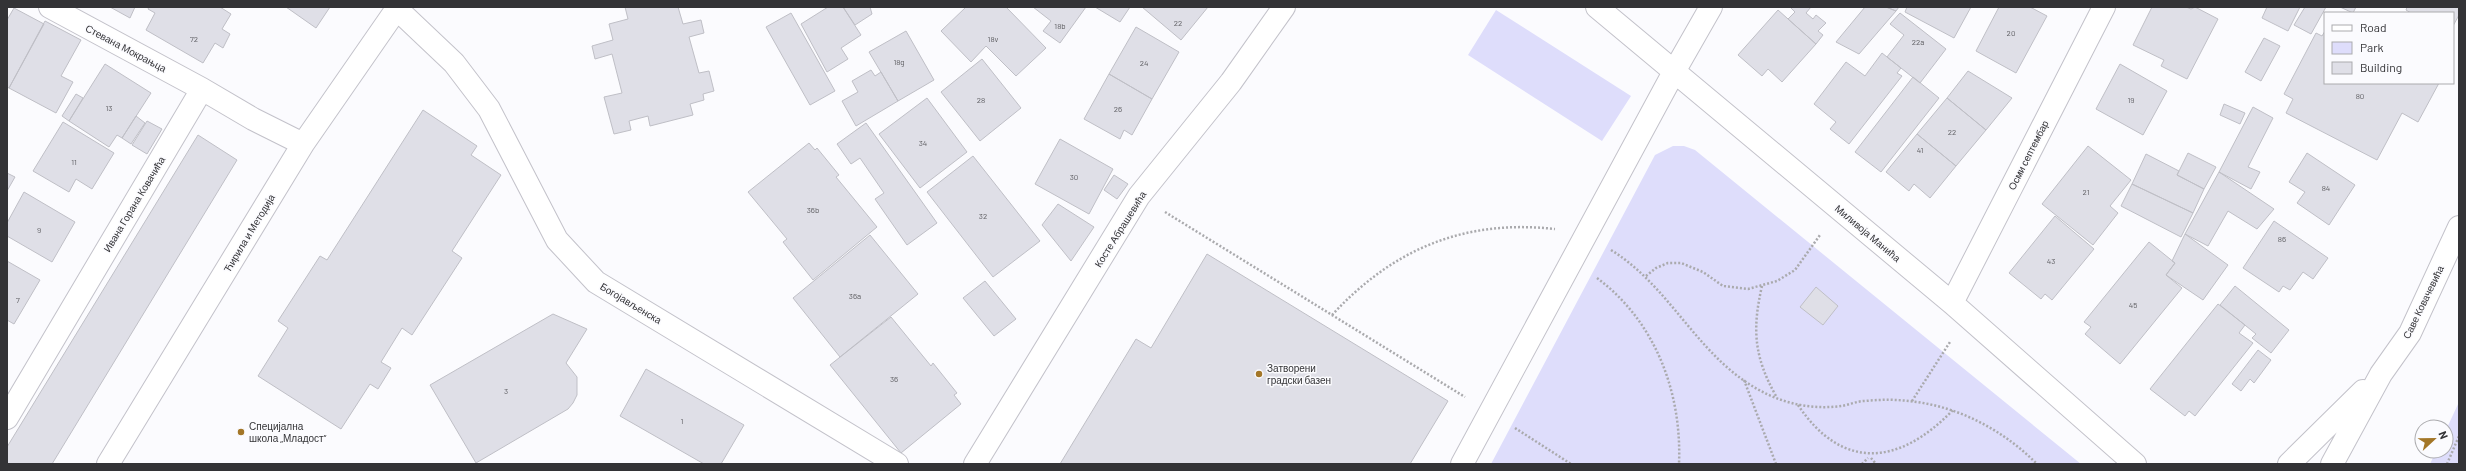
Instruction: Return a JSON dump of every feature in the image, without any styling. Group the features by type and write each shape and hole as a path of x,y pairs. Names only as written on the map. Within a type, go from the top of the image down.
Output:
{"street":[{"name":"Стевана Мокрањца","path":"50,7 202,89"},
{"name":"Косте Абрашевића","path":"975,464 1139,196 1232,82 1284,7"},
{"name":"Миливоја Манића","path":"1597,7 1675,70 1952,303 2135,464"},
{"path":"1462,464 1675,70 1711,7"},
{"name":"Осми септембар","path":"1952,303 2104,7"},
{"name":"Ћирила и Методија","path":"108,464 303,144 397,8"},
{"name":"Богојављенска","path":"397,8 454,63 489,109 557,240 596,282 897,464"},
{"path":"202,89 253,119 303,144"},
{"name":"Ивана Горана Ковачића","path":"7,418 202,89"},
{"name":"Саве Ковачевића","path":"2332,464 2381,374 2410,333 2459,227"},
{"name":"Саве Ковачевића","path":"2289,464 2381,374"}],"path":[{"path":"1139,196 1472,401"},
{"path":"1332,315 1374,275 1398,258 1424,246 1479,230 1535,227 1563,230"},
{"path":"1646,276 1656,268 1668,263 1682,263 1693,266 1723,286 1748,289 1762,286 1794,270 1820,235"},
{"path":"1611,250 1646,276 1695,335 1744,380 1777,398 1798,404 1820,407 1877,400 1912,401 1953,410 1983,422 2004,435 2037,464"},
{"path":"1596,278 1618,295 1633,311 1646,328 1659,354 1674,404 1679,464"},
{"path":"1762,286 1757,310 1755,335 1758,357 1766,378 1777,398"},
{"path":"1912,401 1950,341"},
{"path":"1744,380 1776,464"},
{"path":"1798,404 1816,431 1828,441 1855,456"},
{"path":"1886,456 1924,437 1953,410"},
{"path":"1511,426 1571,464"},
{"path":"2447,464 2459,436"},
{"path":"1868,458 1876,464"},
{"path":"1862,464 1868,458 1875,458"}],"green space":[{"path":"1496,10 1631,96 1602,141 1468,55"},
{"path":"1673,146 1684,146 1695,150 2081,464 1491,464 1655,155"},
{"path":"2459,402 2459,464 2430,464 2432,459 2454,459 2454,419 2451,419"}],"building":[{"path":"110,7 135,7 130,18"},
{"path":"149,7 220,7 231,14 222,29 230,34 223,48 215,43 203,63 146,30 155,13 148,9"},
{"path":"286,7 330,7 316,28"},
{"path":"625,7 678,7 683,24 701,20 704,33 689,37 699,73 709,71 714,91 703,94 704,100 690,104 693,115 650,126 648,116 629,121 631,130 614,134 604,97 622,93 612,54 595,59 592,46 613,40 609,24 628,19"},
{"path":"828,7 843,7 861,35 841,48 848,59 827,72 801,24"},
{"path":"843,7 870,7 872,14 855,25"},
{"path":"966,7 1006,7 1046,48 1016,76 986,46 971,62 941,31"},
{"path":"1033,7 1086,7 1060,43 1043,31 1051,21"},
{"path":"1095,7 1130,7 1120,22"},
{"path":"1142,7 1208,7 1181,40"},
{"path":"1790,7 1811,7 1806,13 1813,19 1816,15 1826,23 1818,31 1823,35 1816,44 1788,19 1795,12"},
{"path":"1865,7 1886,7 1896,11 1859,54 1836,42"},
{"path":"1886,7 1899,7 1896,11"},
{"path":"1907,7 1971,7 1954,38 1905,12"},
{"path":"1999,7 2030,7 2047,16 2016,73 1976,51"},
{"path":"2152,7 2186,7 2191,9 2195,7 2218,19 2187,79 2161,66 2164,60 2133,45"},
{"path":"2267,7 2300,7 2288,31 2262,18"},
{"path":"2305,7 2326,7 2311,34 2294,25"},
{"path":"2340,7 2356,7 2354,12"},
{"path":"2407,7 2459,7 2459,15 2454,24 2454,12 2409,12 2406,10"},
{"path":"14,8 44,24 9,88 7,87 7,20"},
{"path":"1778,10 1816,44 1782,82 1768,69 1762,76 1738,55"},
{"path":"791,13 835,91 810,105 766,27"},
{"path":"1900,13 1946,49 1920,83 1887,57 1904,35 1890,24"},
{"path":"45,21 81,40 61,76 73,82 56,113 9,88"},
{"path":"1136,27 1179,52 1152,99 1109,74"},
{"path":"906,31 934,80 898,101 869,52"},
{"path":"2316,33 2322,36 2324,33 2324,84 2438,84 2418,122 2402,113 2377,160 2286,113 2293,99 2284,94"},
{"path":"2264,38 2280,46 2261,81 2245,72"},
{"path":"1882,53 1901,68 1897,73 1902,76 1849,144 1830,129 1836,122 1814,104 1846,62 1865,76"},
{"path":"982,59 1021,108 980,141 941,92"},
{"path":"105,64 151,93 122,138 117,135 109,147 69,121"},
{"path":"2120,64 2167,91 2143,135 2096,109"},
{"path":"871,70 875,76 881,72 898,101 856,126 842,101 858,92 852,81"},
{"path":"1968,71 2012,98 1986,130 1947,98"},
{"path":"1109,74 1152,99 1132,135 1124,130 1120,139 1084,119"},
{"path":"1913,77 1939,98 1881,172 1855,152"},
{"path":"76,94 83,98 69,121 62,116"},
{"path":"927,98 967,152 920,188 879,134"},
{"path":"1947,98 1986,130 1956,166 1917,134"},
{"path":"2224,104 2245,113 2240,124 2220,115"},
{"path":"2253,107 2273,118 2248,167 2260,172 2251,189 2219,172"},
{"path":"423,110 477,146 471,155 501,175 452,251 462,258 412,335 402,328 381,362 391,368 378,389 370,384 341,429 258,376 288,328 278,321 320,256 327,260"},
{"path":"136,116 145,123 131,144 122,138"},
{"path":"147,121 162,129 147,154 132,145"},
{"path":"63,122 114,153 92,189 76,179 69,192 33,171"},
{"path":"866,123 937,223 907,245 875,199 884,193 860,158 851,164 837,144"},
{"path":"1917,134 1956,166 1930,198 1914,184 1909,191 1886,172"},
{"path":"198,135 237,160 52,464 7,464 7,447"},
{"path":"1060,139 1113,169 1089,214 1035,184"},
{"path":"809,143 815,150 817,148 839,175 836,177 877,227 813,280 783,242 787,239 748,192"},
{"path":"2088,146 2131,180 2110,206 2118,213 2093,245 2042,204"},
{"path":"2188,153 2216,167 2204,189 2177,175"},
{"path":"2307,153 2355,185 2329,225 2297,203 2305,192 2289,182"},
{"path":"2146,154 2179,171 2177,175 2204,189 2193,213 2132,184"},
{"path":"973,156 1040,241 993,277 927,192"},
{"path":"2219,172 2274,209 2257,229 2228,211 2208,246 2185,234"},
{"path":"7,173 15,177 7,191"},
{"path":"1114,175 1128,184 1117,199 1104,190"},
{"path":"2132,184 2193,213 2181,237 2121,206"},
{"path":"24,192 75,222 52,262 7,236 7,223"},
{"path":"1058,204 1094,227 1071,261 1042,225"},
{"path":"2055,216 2094,249 2052,300 2045,294 2041,299 2009,273"},
{"path":"2274,221 2328,258 2313,279 2303,272 2290,290 2283,286 2279,292 2243,268"},
{"path":"2185,234 2228,265 2203,300 2166,275 2175,263 2172,261"},
{"path":"870,235 918,294 840,357 793,298"},
{"path":"2149,242 2175,263 2166,275 2182,288 2120,364 2085,334 2091,327 2084,322"},
{"name":"Затворени градски базен","path":"1207,254 1448,401 1410,464 1060,464 1136,339 1151,348"},
{"path":"7,261 40,280 14,324 7,320"},
{"path":"985,281 1016,319 994,336 963,298"},
{"path":"2235,286 2289,330 2271,353 2252,338 2256,334 2220,305"},
{"path":"1816,287 1838,306 1823,325 1800,307"},
{"path":"2218,304 2245,325 2239,333 2253,343 2195,416 2189,411 2185,416 2150,389"},
{"path":"553,314 587,329 566,363 577,377 577,395 573,403 568,409 476,463 430,385"},
{"path":"891,317 931,366 933,363 957,393 954,395 961,404 901,453 830,365"},
{"path":"2258,350 2271,360 2254,383 2250,379 2241,391 2232,384"},
{"path":"646,369 744,425 721,464 704,464 620,416"}],"place":[{"name":"Затворени градски базен","path":"1259,374"},
{"name":"Специјална школа „Младост”","path":"241,432"}]}
